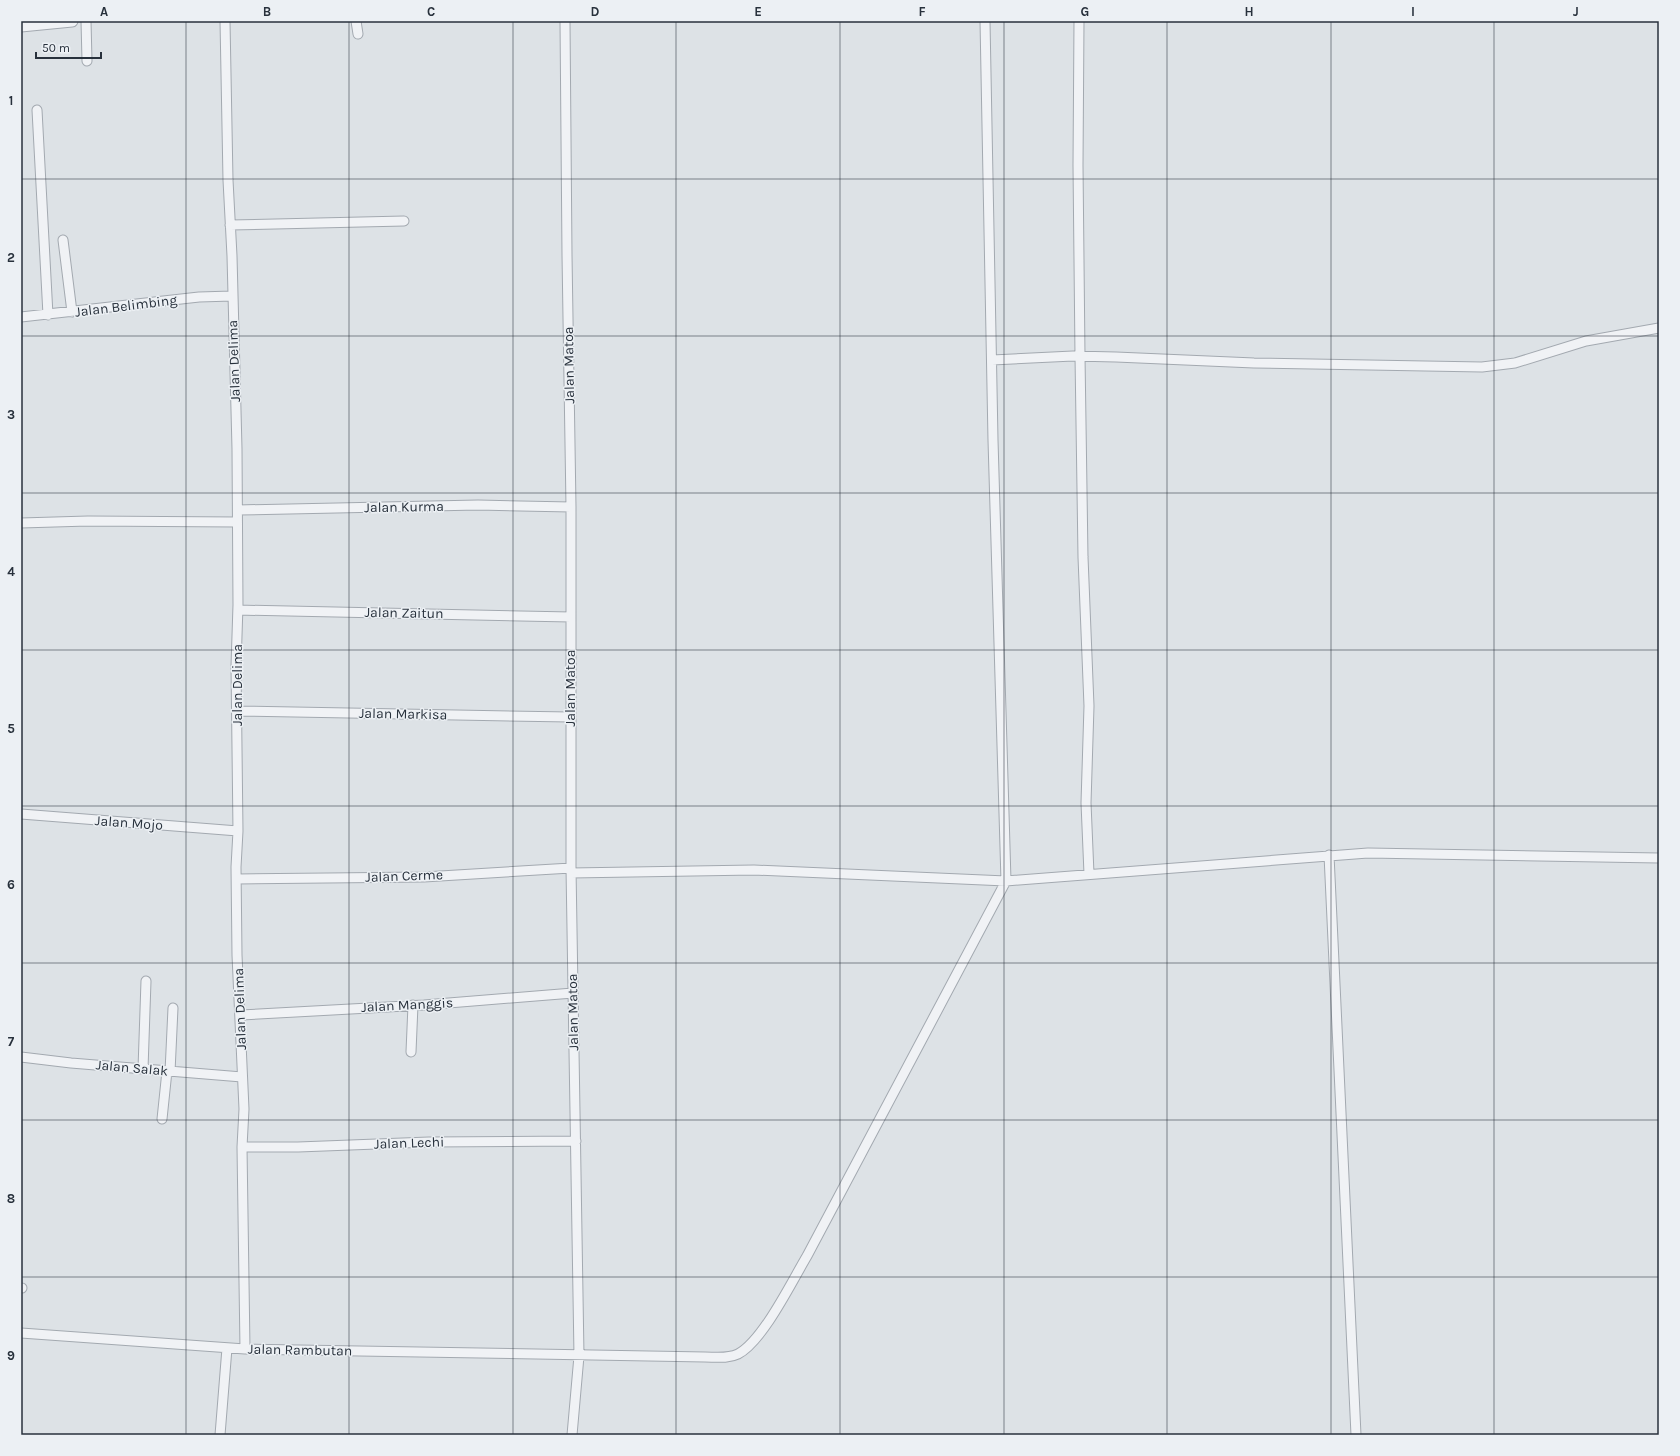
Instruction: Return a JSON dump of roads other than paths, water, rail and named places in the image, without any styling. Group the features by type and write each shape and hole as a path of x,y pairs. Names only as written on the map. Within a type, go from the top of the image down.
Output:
{"street":[{"path":"21,26 72,21"},
{"path":"86,21 87,61"},
{"name":"Jalan Delima","path":"225,21 238,510 238,610 236,666 238,831 237,879 238,955 244,1109 242,1147 245,1349"},
{"path":"356,21 358,34"},
{"name":"Jalan Matoa","path":"565,21 571,507 571,870 579,1356 572,1435"},
{"path":"985,21 992,360 1006,881"},
{"path":"1079,21 1078,164 1080,356 1083,557 1089,706 1086,803 1088,874"},
{"path":"37,110 48,315"},
{"path":"230,225 404,222"},
{"path":"63,240 72,312"},
{"name":"Jalan Belimbing","path":"21,318 199,297 232,296"},
{"path":"992,360 1080,356 1254,363 1482,367 1515,363 1586,341 1659,328"},
{"name":"Jalan Kurma","path":"238,510 478,505 571,507"},
{"path":"21,523 88,521 237,522"},
{"name":"Jalan Zaitun","path":"238,610 571,617"},
{"name":"Jalan Markisa","path":"237,711 570,717"},
{"name":"Jalan Mojo","path":"21,814 238,831"},
{"name":"Jalan Cerme","path":"237,879 424,877 571,870 754,870 1006,881 1368,853 1659,858"},
{"path":"1329,855 1356,1435"},
{"name":"Jalan Rambutan","path":"21,1333 245,1349 579,1356 730,1357 740,1353 757,1337 773,1316 1006,881"},
{"path":"143,1069 146,981"},
{"name":"Jalan Manggis","path":"241,1015 413,1005 573,993"},
{"path":"411,1052 413,1005"},
{"path":"162,1120 169,1071 174,1008"},
{"name":"Jalan Salak","path":"21,1057 242,1077"},
{"name":"Jalan Lechi","path":"242,1147 298,1147 429,1142 576,1141"},
{"path":"220,1435 228,1348"}]}
